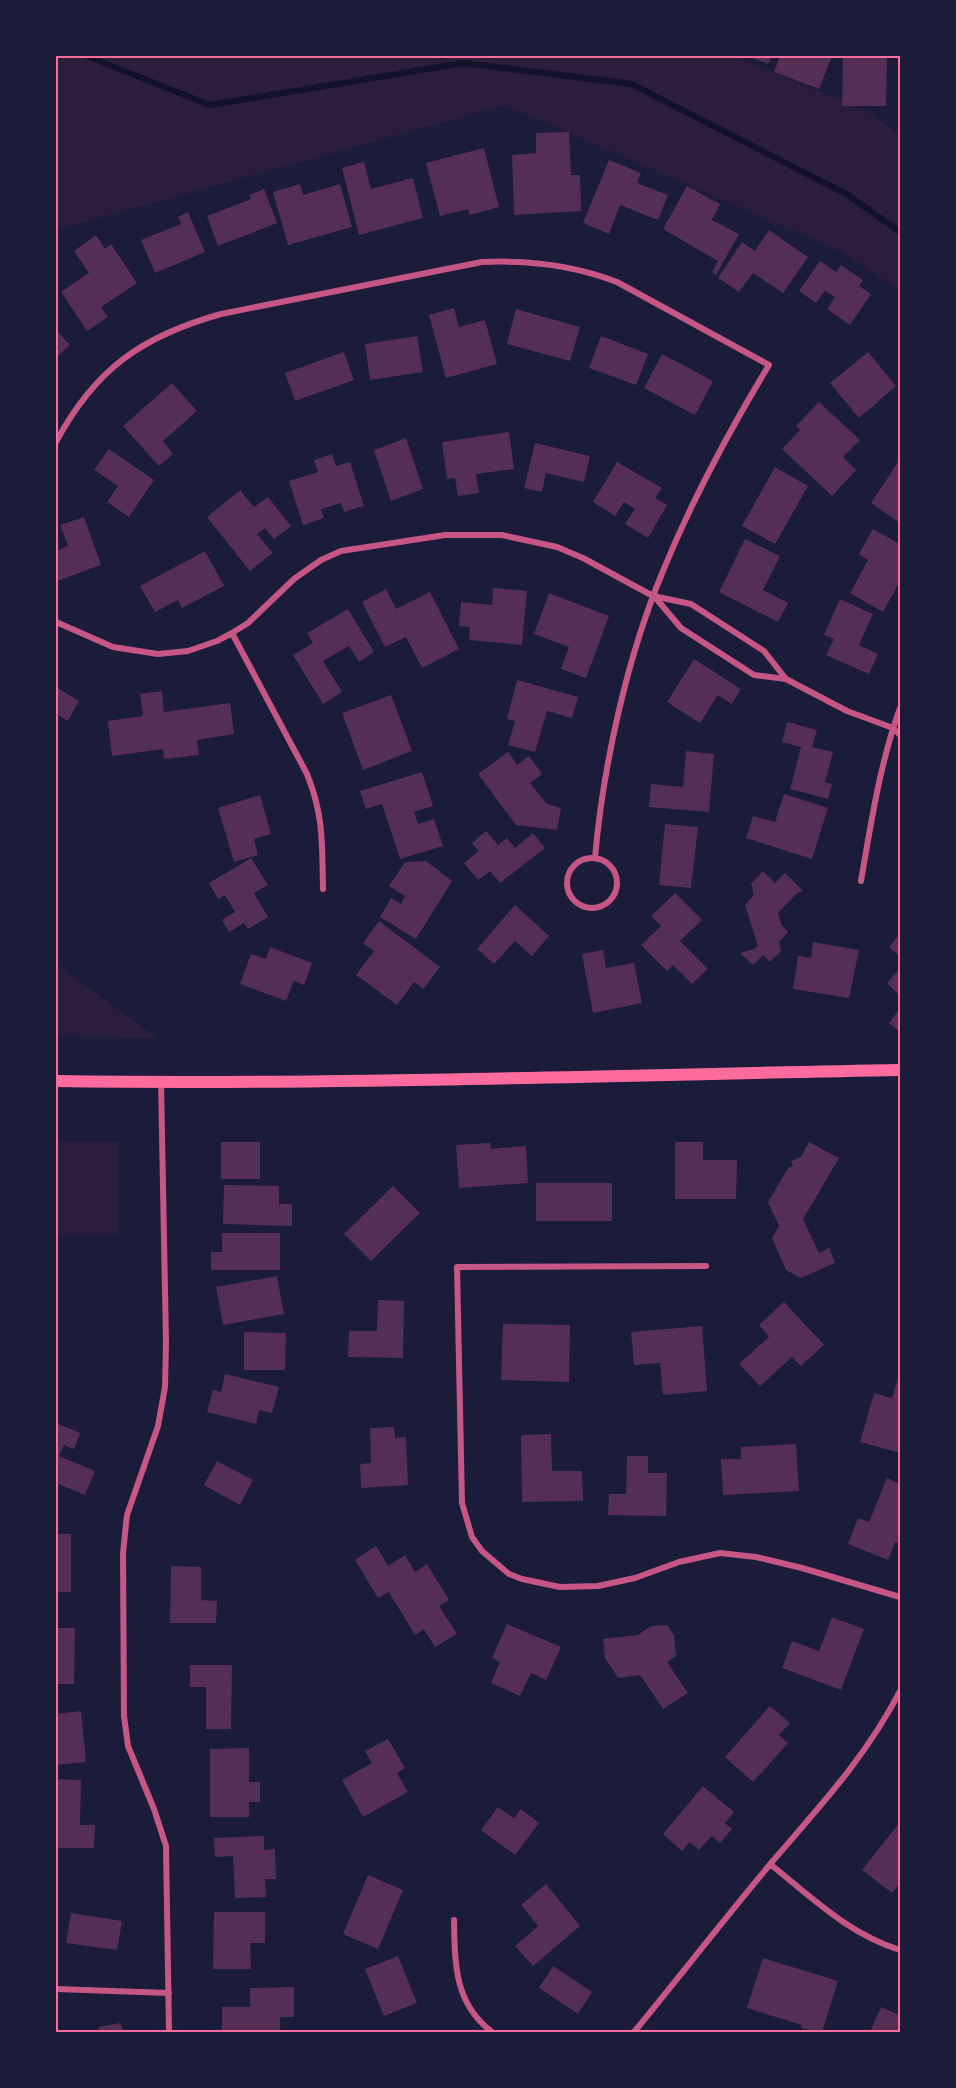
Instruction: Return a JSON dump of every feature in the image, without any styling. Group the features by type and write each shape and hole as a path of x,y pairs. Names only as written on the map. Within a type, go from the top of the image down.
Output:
{"main road":[{"path":"56,1081 161,1082 900,1070"}],"street":[{"path":"56,442 70,415 102,376 142,345 187,323 221,314 482,262 535,262 592,272 617,282 769,365 701,488 653,596 621,703 598,819 595,858"},
{"path":"56,622 112,647 158,654 188,651 217,641 248,623 294,579 321,560 341,550 445,535 502,535 557,547 583,558 653,596 691,604 764,651 786,679"},
{"path":"653,596 681,628 754,675 786,679 847,711 897,727"},
{"path":"232,633 316,795 322,824 323,889"},
{"path":"861,881 872,813 897,727 900,708"},
{"path":"897,727 900,735"},
{"path":"595,858 604,861 612,868 617,886 614,896 607,903 589,908 579,905 572,898 567,880 576,863 595,858"},
{"path":"161,1082 165,1387 158,1426 127,1515 123,1553 123,1681 128,1746 154,1809 166,1846 169,2032"},
{"path":"706,1266 458,1267 462,1503 472,1536 482,1551 509,1574 560,1587 598,1586 635,1578 679,1562 720,1553 756,1557 802,1568 900,1597"},
{"path":"634,2032 770,1864 853,1767 886,1718 900,1691"},
{"path":"770,1864 847,1925 882,1944 900,1950"},
{"path":"454,1920 455,1966 462,1994 478,2020 492,2032"},
{"path":"56,1989 169,1993"}],"shaded area":[{"path":"56,56 735,56 870,113 900,135 900,291 840,251 505,105 56,230"},
{"path":"56,964 159,1039 56,1035"},
{"path":"56,1141 119,1142 119,1235 56,1235"}],"building":[{"path":"748,56 771,56 768,64"},
{"path":"780,56 832,56 819,89 774,72"},
{"path":"843,56 887,56 886,106 842,106"},
{"path":"569,132 571,175 580,175 581,211 514,215 512,155 536,153 536,133"},
{"path":"484,148 499,207 470,215 468,209 440,216 426,163"},
{"path":"609,160 641,173 637,183 668,195 658,220 620,205 609,234 583,223"},
{"path":"364,162 371,189 413,178 423,218 359,235 342,168"},
{"path":"300,184 303,195 340,184 352,227 288,245 273,192"},
{"path":"687,186 720,204 712,220 739,234 716,275 712,272 718,261 663,229"},
{"path":"264,189 277,223 218,246 207,216 251,199 249,195"},
{"path":"188,212 205,252 155,273 141,240 181,224 178,217"},
{"path":"769,230 808,257 783,293 753,273 739,292 718,278 742,242 755,251"},
{"path":"96,235 105,249 111,244 137,283 101,307 108,317 87,331 61,292 89,273 74,251"},
{"path":"820,261 836,272 841,265 863,280 859,286 871,294 850,325 827,309 835,297 825,291 816,303 799,291"},
{"path":"454,308 459,327 485,320 497,364 446,378 429,315"},
{"path":"516,309 580,327 570,361 507,344"},
{"path":"56,330 70,345 56,358"},
{"path":"417,336 423,372 370,380 365,344"},
{"path":"601,336 648,354 636,385 589,368"},
{"path":"344,352 354,380 295,401 285,373"},
{"path":"868,352 896,386 859,418 830,383"},
{"path":"662,354 713,381 695,415 644,388"},
{"path":"172,383 197,411 163,441 173,454 159,466 123,426"},
{"path":"819,402 860,440 843,457 856,470 832,496 782,449 800,430 796,426"},
{"path":"509,432 514,469 476,474 479,493 458,496 455,478 447,479 442,442"},
{"path":"406,438 423,489 391,501 374,450"},
{"path":"535,443 590,456 584,482 546,473 542,492 524,488"},
{"path":"109,449 154,480 129,517 107,502 118,486 94,470"},
{"path":"332,454 336,466 350,462 364,506 344,512 341,503 321,509 324,518 303,525 289,481 318,472 314,460"},
{"path":"617,462 662,488 655,498 667,505 648,538 625,524 635,509 624,502 615,516 593,502"},
{"path":"898,462 900,464 900,523 871,503"},
{"path":"775,467 808,486 775,544 742,526"},
{"path":"240,490 254,507 268,497 291,526 274,539 265,528 257,534 273,553 250,571 207,517"},
{"path":"84,517 101,565 57,581 56,551 68,546 60,525"},
{"path":"873,529 900,544 900,581 883,612 850,593 868,560 859,554"},
{"path":"745,539 780,556 763,590 788,603 778,622 719,592"},
{"path":"205,551 224,586 182,608 178,600 155,612 140,586"},
{"path":"493,588 527,591 522,645 469,640 470,627 459,626 461,602 492,605"},
{"path":"386,589 396,609 430,592 459,649 422,668 406,637 385,647 362,602"},
{"path":"549,593 609,616 586,678 561,669 569,647 534,634"},
{"path":"840,599 873,614 859,645 878,654 869,674 826,655 834,639 824,635"},
{"path":"348,609 374,652 359,662 349,646 323,661 342,692 323,704 293,655 313,643 307,633"},
{"path":"694,659 741,689 732,704 718,695 700,723 667,702"},
{"path":"517,680 578,697 572,718 547,711 535,752 508,745 515,721 507,719"},
{"path":"56,687 79,701 68,721 56,714"},
{"path":"162,691 164,712 230,703 234,734 197,740 199,755 164,759 163,749 112,756 108,721 143,716 140,694"},
{"path":"391,695 412,751 363,770 342,713"},
{"path":"787,722 817,730 812,747 833,752 825,782 832,784 828,799 790,789 801,747 782,742"},
{"path":"686,751 714,754 709,812 649,807 651,784 683,787"},
{"path":"508,752 517,765 529,756 542,774 530,783 547,804 561,808 557,830 516,825 478,774"},
{"path":"422,772 433,806 414,812 418,824 434,819 443,846 400,859 382,804 366,809 360,791"},
{"path":"784,794 828,808 812,859 746,838 753,816 775,822"},
{"path":"260,795 271,834 254,839 258,855 234,862 218,808"},
{"path":"665,824 698,827 691,888 659,885"},
{"path":"486,831 498,845 507,838 515,848 533,833 545,848 500,883 490,871 478,880 464,863 479,851 472,843"},
{"path":"251,858 268,885 254,893 268,917 248,929 244,923 229,932 222,920 235,912 225,895 218,899 209,883"},
{"path":"426,861 452,881 416,939 380,917 391,898 401,904 405,896 389,886 405,862"},
{"path":"763,871 775,883 785,873 803,891 797,893 778,913 782,926 788,932 779,942 781,951 770,962 763,955 753,965 740,953 758,946 745,905 754,895 751,884"},
{"path":"675,893 702,920 680,941 708,969 692,984 673,965 667,971 641,945 661,926 651,916"},
{"path":"515,905 549,936 532,956 515,941 494,964 477,949"},
{"path":"379,921 440,967 423,989 414,982 397,1005 356,975 374,951 363,943"},
{"path":"900,934 900,957 889,947"},
{"path":"813,942 859,950 849,998 793,989 798,956 811,958"},
{"path":"270,947 312,963 304,985 294,981 286,1001 240,984 251,954 266,959"},
{"path":"603,950 606,968 634,963 642,1003 593,1013 582,954"},
{"path":"900,968 900,996 887,983"},
{"path":"900,1008 900,1032 889,1023"},
{"path":"221,1142 260,1142 260,1179 221,1179"},
{"path":"675,1142 703,1142 703,1160 737,1160 736,1199 675,1199"},
{"path":"809,1142 839,1158 803,1219 819,1253 829,1248 835,1263 801,1278 786,1270 772,1238 779,1226 768,1202 788,1168 793,1166 791,1161 801,1157"},
{"path":"490,1143 491,1149 526,1146 528,1183 459,1188 456,1145"},
{"path":"536,1183 612,1183 612,1221 536,1221"},
{"path":"224,1185 279,1186 279,1204 292,1204 292,1226 223,1224"},
{"path":"393,1186 420,1213 371,1261 344,1234"},
{"path":"222,1233 280,1233 280,1270 211,1270 211,1252 222,1252"},
{"path":"277,1276 284,1314 223,1325 216,1287"},
{"path":"378,1300 404,1301 403,1358 348,1357 349,1331 377,1331"},
{"path":"784,1302 824,1345 801,1366 792,1357 760,1386 739,1364 769,1337 759,1325"},
{"path":"503,1324 570,1325 569,1382 501,1380"},
{"path":"702,1326 707,1391 663,1395 660,1363 634,1365 631,1332"},
{"path":"244,1332 286,1333 285,1370 244,1370"},
{"path":"900,1372 900,1453 860,1442 874,1393 892,1398"},
{"path":"225,1374 279,1387 272,1413 259,1410 256,1424 207,1412 213,1390 221,1392"},
{"path":"56,1423 80,1433 74,1449 64,1445 59,1456 95,1471 85,1495 56,1483"},
{"path":"394,1427 395,1438 406,1437 408,1485 361,1488 360,1464 371,1463 370,1428"},
{"path":"551,1434 552,1471 582,1471 583,1501 522,1502 521,1435"},
{"path":"796,1444 799,1491 723,1495 721,1459 741,1459 741,1447"},
{"path":"627,1456 648,1456 648,1473 667,1473 666,1516 608,1515 609,1494 626,1494"},
{"path":"217,1461 253,1480 240,1505 204,1485"},
{"path":"887,1478 900,1484 900,1544 895,1542 888,1560 848,1544 858,1518 869,1522"},
{"path":"56,1534 71,1534 71,1592 56,1592"},
{"path":"376,1546 388,1566 405,1555 415,1572 427,1564 449,1600 439,1606 457,1634 435,1647 424,1629 415,1635 389,1592 378,1598 355,1560"},
{"path":"171,1566 201,1567 201,1600 217,1601 216,1623 170,1623"},
{"path":"832,1617 864,1629 841,1690 782,1668 792,1641 819,1651"},
{"path":"507,1624 561,1647 546,1680 531,1673 520,1696 491,1683 500,1662 492,1658"},
{"path":"667,1625 674,1635 676,1656 667,1662 688,1693 663,1709 640,1675 618,1678 605,1658 603,1639 638,1635 651,1626"},
{"path":"56,1628 75,1628 74,1684 56,1684"},
{"path":"190,1665 232,1665 231,1729 206,1729 206,1687 190,1687"},
{"path":"770,1706 790,1723 779,1735 788,1743 753,1782 725,1757"},
{"path":"81,1711 86,1762 56,1765 56,1714"},
{"path":"388,1739 405,1768 397,1773 408,1792 363,1817 342,1780 372,1763 365,1751"},
{"path":"249,1748 249,1782 260,1782 260,1802 249,1802 249,1817 210,1817 210,1749"},
{"path":"56,1779 81,1780 80,1825 95,1825 94,1848 57,1848"},
{"path":"703,1786 734,1812 725,1823 732,1829 720,1843 712,1836 699,1850 690,1842 682,1851 663,1834"},
{"path":"498,1807 514,1818 521,1809 539,1823 515,1855 481,1830"},
{"path":"900,1822 900,1883 892,1893 862,1870"},
{"path":"264,1836 264,1850 275,1849 276,1879 265,1879 266,1897 235,1898 233,1856 215,1857 214,1838"},
{"path":"368,1875 403,1890 378,1949 343,1934"},
{"path":"546,1884 580,1926 533,1966 515,1946 538,1926 521,1905"},
{"path":"214,1912 265,1912 265,1943 250,1943 251,1969 213,1969"},
{"path":"71,1913 122,1921 117,1950 66,1943"},
{"path":"398,1956 417,2003 384,2016 365,1969"},
{"path":"763,1958 838,1981 822,2032 801,2028 802,2025 747,2008"},
{"path":"553,1966 592,1992 578,2014 539,1988"},
{"path":"294,1987 294,2017 280,2017 280,2032 222,2032 222,2007 250,2007 250,1988"},
{"path":"881,2007 900,2015 900,2032 870,2032"},
{"path":"121,2023 123,2032 99,2032 98,2027"}],"waterway":[{"path":"87,56 210,105 463,63 632,84 848,195 900,232"}]}
